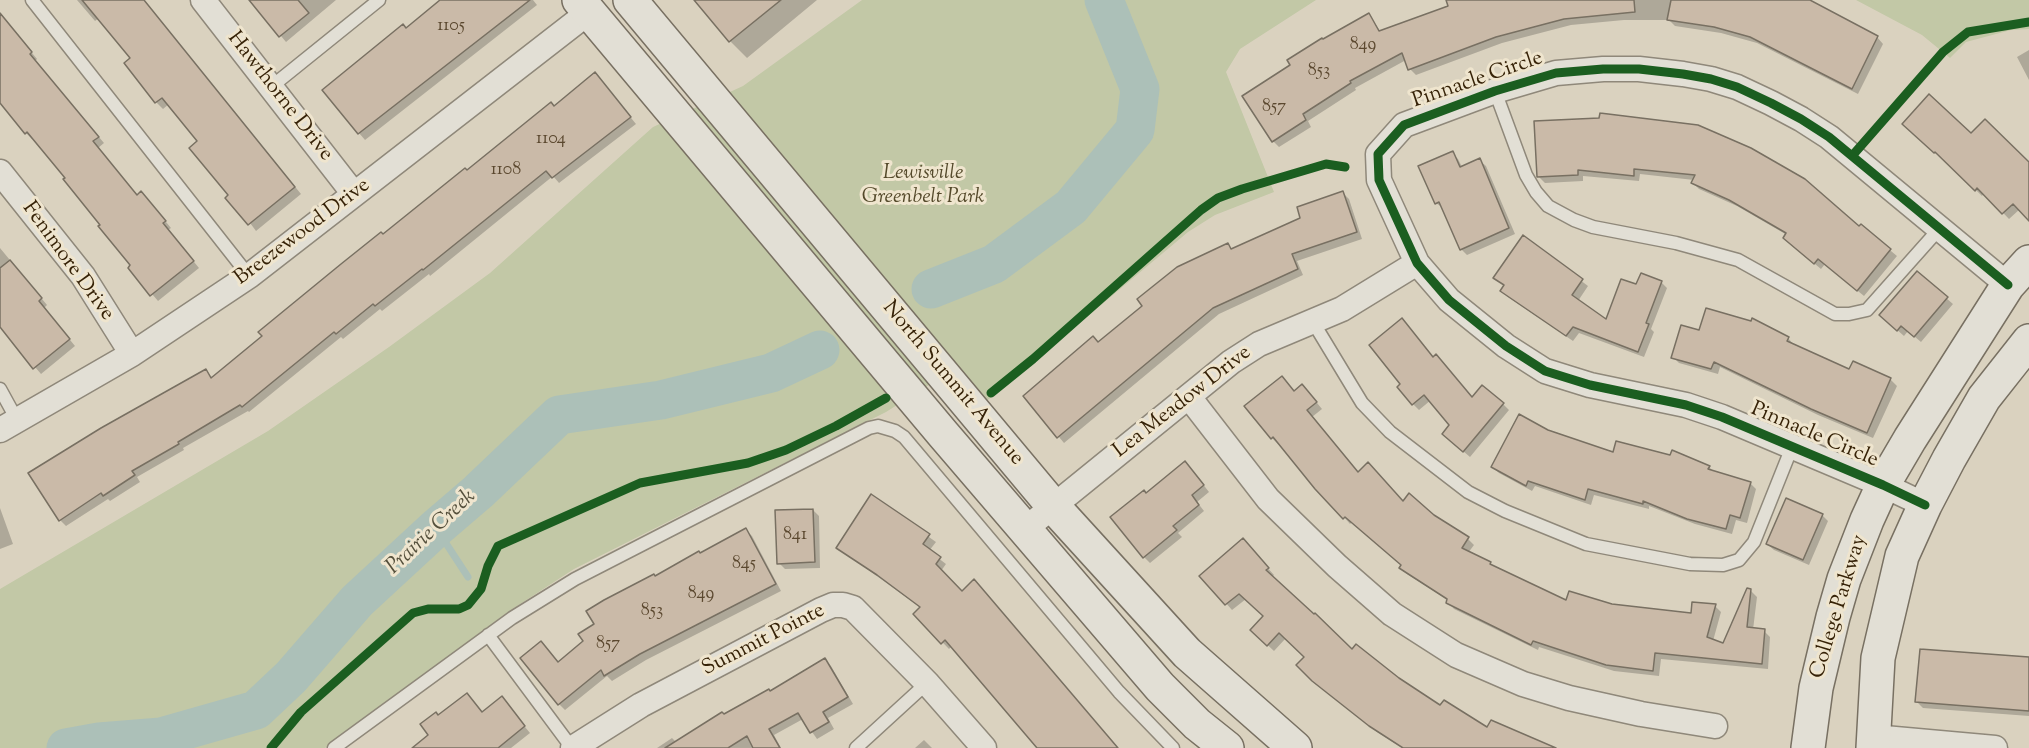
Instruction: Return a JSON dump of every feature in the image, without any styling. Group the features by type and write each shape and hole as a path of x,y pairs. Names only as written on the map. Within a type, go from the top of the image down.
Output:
{"main road":[{"name":"North Summit Avenue","path":"630,0 1053,506 1187,653 1295,748"},
{"name":"North Summit Avenue","path":"584,6 1024,530 1160,687 1197,724 1227,748"},
{"name":"College Parkway","path":"1808,748 1816,688 1833,617 1856,550 1883,485 1910,439 2019,274"},
{"path":"1873,743 1878,658 1902,556 1925,505 1984,398 2029,341"}],"street":[{"name":"Hawthorne Drive","path":"203,0 354,194"},
{"name":"Breezewood Drive","path":"9,425 132,354 249,276 354,194 584,6"},
{"name":"Pinnacle Circle","path":"1925,505 1722,417 1686,405 1590,385 1545,371 1506,346 1449,300 1417,263 1379,180 1378,154 1404,125 1496,91 1556,73 1639,69 1683,74 1737,87 1801,119 1852,156 1940,228 2019,274"},
{"name":"Fenimore Drive","path":"0,172 83,276 132,354"},
{"name":"Lea Meadow Drive","path":"1024,530 1231,362 1259,344 1342,309 1417,263"},
{"path":"1189,397 1268,499 1337,566 1392,614 1456,655 1523,684 1569,698 1641,714 1715,726"},
{"name":"Summit Pointe","path":"573,748 641,705 833,605 853,608 927,683 984,748"},
{"path":"1873,743 1995,748"}],"lane":[{"path":"32,0 249,276"},
{"path":"271,87 379,0"},
{"path":"1496,91 1526,175 1536,192 1554,210 1593,227 1676,243 1738,260 1835,314 1849,315 1867,310 1940,228"},
{"path":"1313,322 1362,403 1390,432 1468,492 1505,511 1586,544 1690,564 1723,565 1739,560 1754,542 1792,447"},
{"path":"0,389 9,425"},
{"path":"334,748 512,618 575,579 869,428 878,426 895,430 904,437 1119,692 1173,748"},
{"path":"488,635 573,748"},
{"path":"856,748 927,683"}],"path":[{"path":"1852,156 1943,52 1968,32 2029,22"},
{"path":"991,393 1033,359 1201,210 1218,198 1326,164 1345,167"},
{"path":"856,415 886,398"},
{"path":"272,748 301,712 413,614 428,609 459,609 468,606 481,589 488,566 498,546 640,483 748,463 786,450"}],"green space":[{"name":"Lewisville Greenbelt Park","path":"862,0 1316,0 1240,49 1226,72 1274,192 1215,215 1188,232 983,404 954,369 886,412 574,569 508,612 325,748 0,748 0,589 268,431 490,273 653,127 743,86"},
{"path":"1856,0 2029,0 2029,29 2011,30 1966,42 1950,58 1922,35"}],"building":[{"path":"82,0 144,0 295,187 248,225 225,198 228,195 189,148 197,141 162,98 155,103 124,63 130,58"},
{"path":"249,0 298,0 309,13 279,37"},
{"path":"440,0 530,0 358,134 322,90 403,24 406,28"},
{"path":"694,0 781,0 729,42"},
{"path":"1446,0 1634,0 1635,12 1564,19 1496,37 1408,70 1402,53 1350,81 1351,83 1303,114 1306,120 1272,142 1242,96 1290,65 1287,60 1369,13 1379,31 1448,6"},
{"path":"1671,0 1810,0 1878,36 1852,89 1750,37 1714,27 1667,20"},
{"path":"0,13 32,52 30,54 99,137 93,141 137,195 141,191 166,221 163,223 194,261 150,296 128,268 130,265 63,179 65,178 0,103"},
{"path":"595,72 631,117 552,178 546,171 423,270 375,306 373,304 336,334 334,332 242,407 240,405 178,442 179,444 132,471 135,475 103,496 101,493 59,521 28,473 101,428 206,369 211,378 262,336 258,332 381,232 383,234 551,102 554,106"},
{"path":"1929,94 1971,133 1985,119 2029,162 2029,221 2013,204 2002,214 1977,188 1975,191 1902,124"},
{"path":"1600,113 1698,125 1751,148 1805,179 1859,226 1861,224 1891,249 1857,291 1818,259 1814,264 1783,238 1786,233 1729,200 1691,183 1695,175 1634,169 1634,176 1578,170 1578,175 1537,177 1534,121 1599,118"},
{"path":"1453,151 1460,167 1480,158 1509,228 1460,250 1439,202 1435,204 1418,166"},
{"path":"1343,191 1357,232 1292,254 1298,269 1213,308 1057,438 1023,396 1093,336 1098,342 1142,306 1137,299 1177,267 1228,243 1231,249 1300,218 1297,207"},
{"path":"1523,235 1583,279 1572,295 1606,319 1621,279 1636,284 1641,273 1662,281 1638,352 1573,327 1566,336 1500,291 1504,285 1493,278"},
{"path":"10,260 42,298 39,301 70,339 33,369 0,327 0,268"},
{"path":"1917,271 1948,297 1914,337 1901,326 1897,331 1879,315"},
{"path":"1706,308 1751,321 1752,318 1789,337 1787,341 1849,369 1853,361 1891,378 1867,433 1811,409 1714,362 1711,369 1671,358 1681,325 1699,330"},
{"path":"1402,318 1433,357 1436,354 1472,397 1482,385 1504,403 1463,452 1442,434 1449,425 1424,395 1412,405 1397,387 1400,384 1369,345"},
{"path":"1282,376 1294,391 1302,384 1317,402 1307,410 1358,472 1368,462 1403,501 1409,493 1434,515 1469,537 1462,548 1566,600 1569,591 1612,604 1691,613 1692,602 1716,604 1707,637 1723,643 1747,588 1751,589 1747,627 1765,629 1762,664 1655,653 1653,671 1606,665 1533,641 1531,645 1446,603 1447,599 1399,568 1401,565 1345,517 1343,519 1244,406"},
{"path":"1519,414 1548,430 1613,452 1616,441 1670,455 1672,450 1710,466 1708,469 1751,482 1740,518 1730,515 1726,529 1687,519 1643,501 1643,504 1588,489 1585,500 1528,481 1526,486 1491,467"},
{"path":"1185,461 1204,485 1192,495 1199,505 1173,526 1177,530 1143,558 1110,517 1144,490 1146,493"},
{"path":"871,494 930,534 923,544 941,557 936,564 962,591 974,579 1118,748 1037,748 945,640 941,644 913,614 920,607 836,548"},
{"path":"1786,498 1823,514 1803,560 1766,544"},
{"path":"813,509 815,562 777,564 775,510"},
{"path":"746,528 776,584 640,654 604,676 601,670 558,705 520,658 541,641 558,662 583,641 578,634 594,624 586,611"},
{"path":"1243,538 1269,568 1266,570 1352,649 1356,644 1399,678 1440,705 1444,700 1487,727 1491,720 1556,748 1403,748 1369,726 1312,681 1296,665 1304,657 1279,633 1267,646 1250,630 1263,616 1239,594 1225,605 1199,576"},
{"path":"1920,649 2029,657 2029,711 1915,702"},
{"path":"825,658 848,697 823,712 829,722 810,733 798,713 769,729 780,748 753,748 747,736 728,748 665,748 722,712 724,714 769,689 770,691"},
{"path":"467,693 482,712 502,696 525,726 498,748 412,748 428,735 420,724 436,712 438,715"}],"waterway":[{"name":"Prairie Creek","path":"931,289 994,264 1071,207 1135,130 1140,89 1104,0"},
{"name":"Prairie Creek","path":"66,748 99,742 161,737 256,710 291,677 357,601 559,415 661,400 771,373 820,350"},
{"path":"436,528 468,577"}],"cycle path":[{"path":"1852,156 1943,52 1968,32 2029,22"},
{"path":"1925,505 1722,417 1686,405 1590,385 1545,371 1506,346 1449,300 1417,263 1379,180 1378,154 1404,125 1495,91 1556,73 1639,69 1711,79 1737,87 1771,103 1829,137 2008,285"},
{"path":"991,393 1033,359 1201,210 1218,198 1326,164 1345,167"},
{"path":"271,748 301,712 413,613 428,609 459,609 468,605 481,589 488,566 498,546 640,483 748,463 786,450 886,398"}]}
